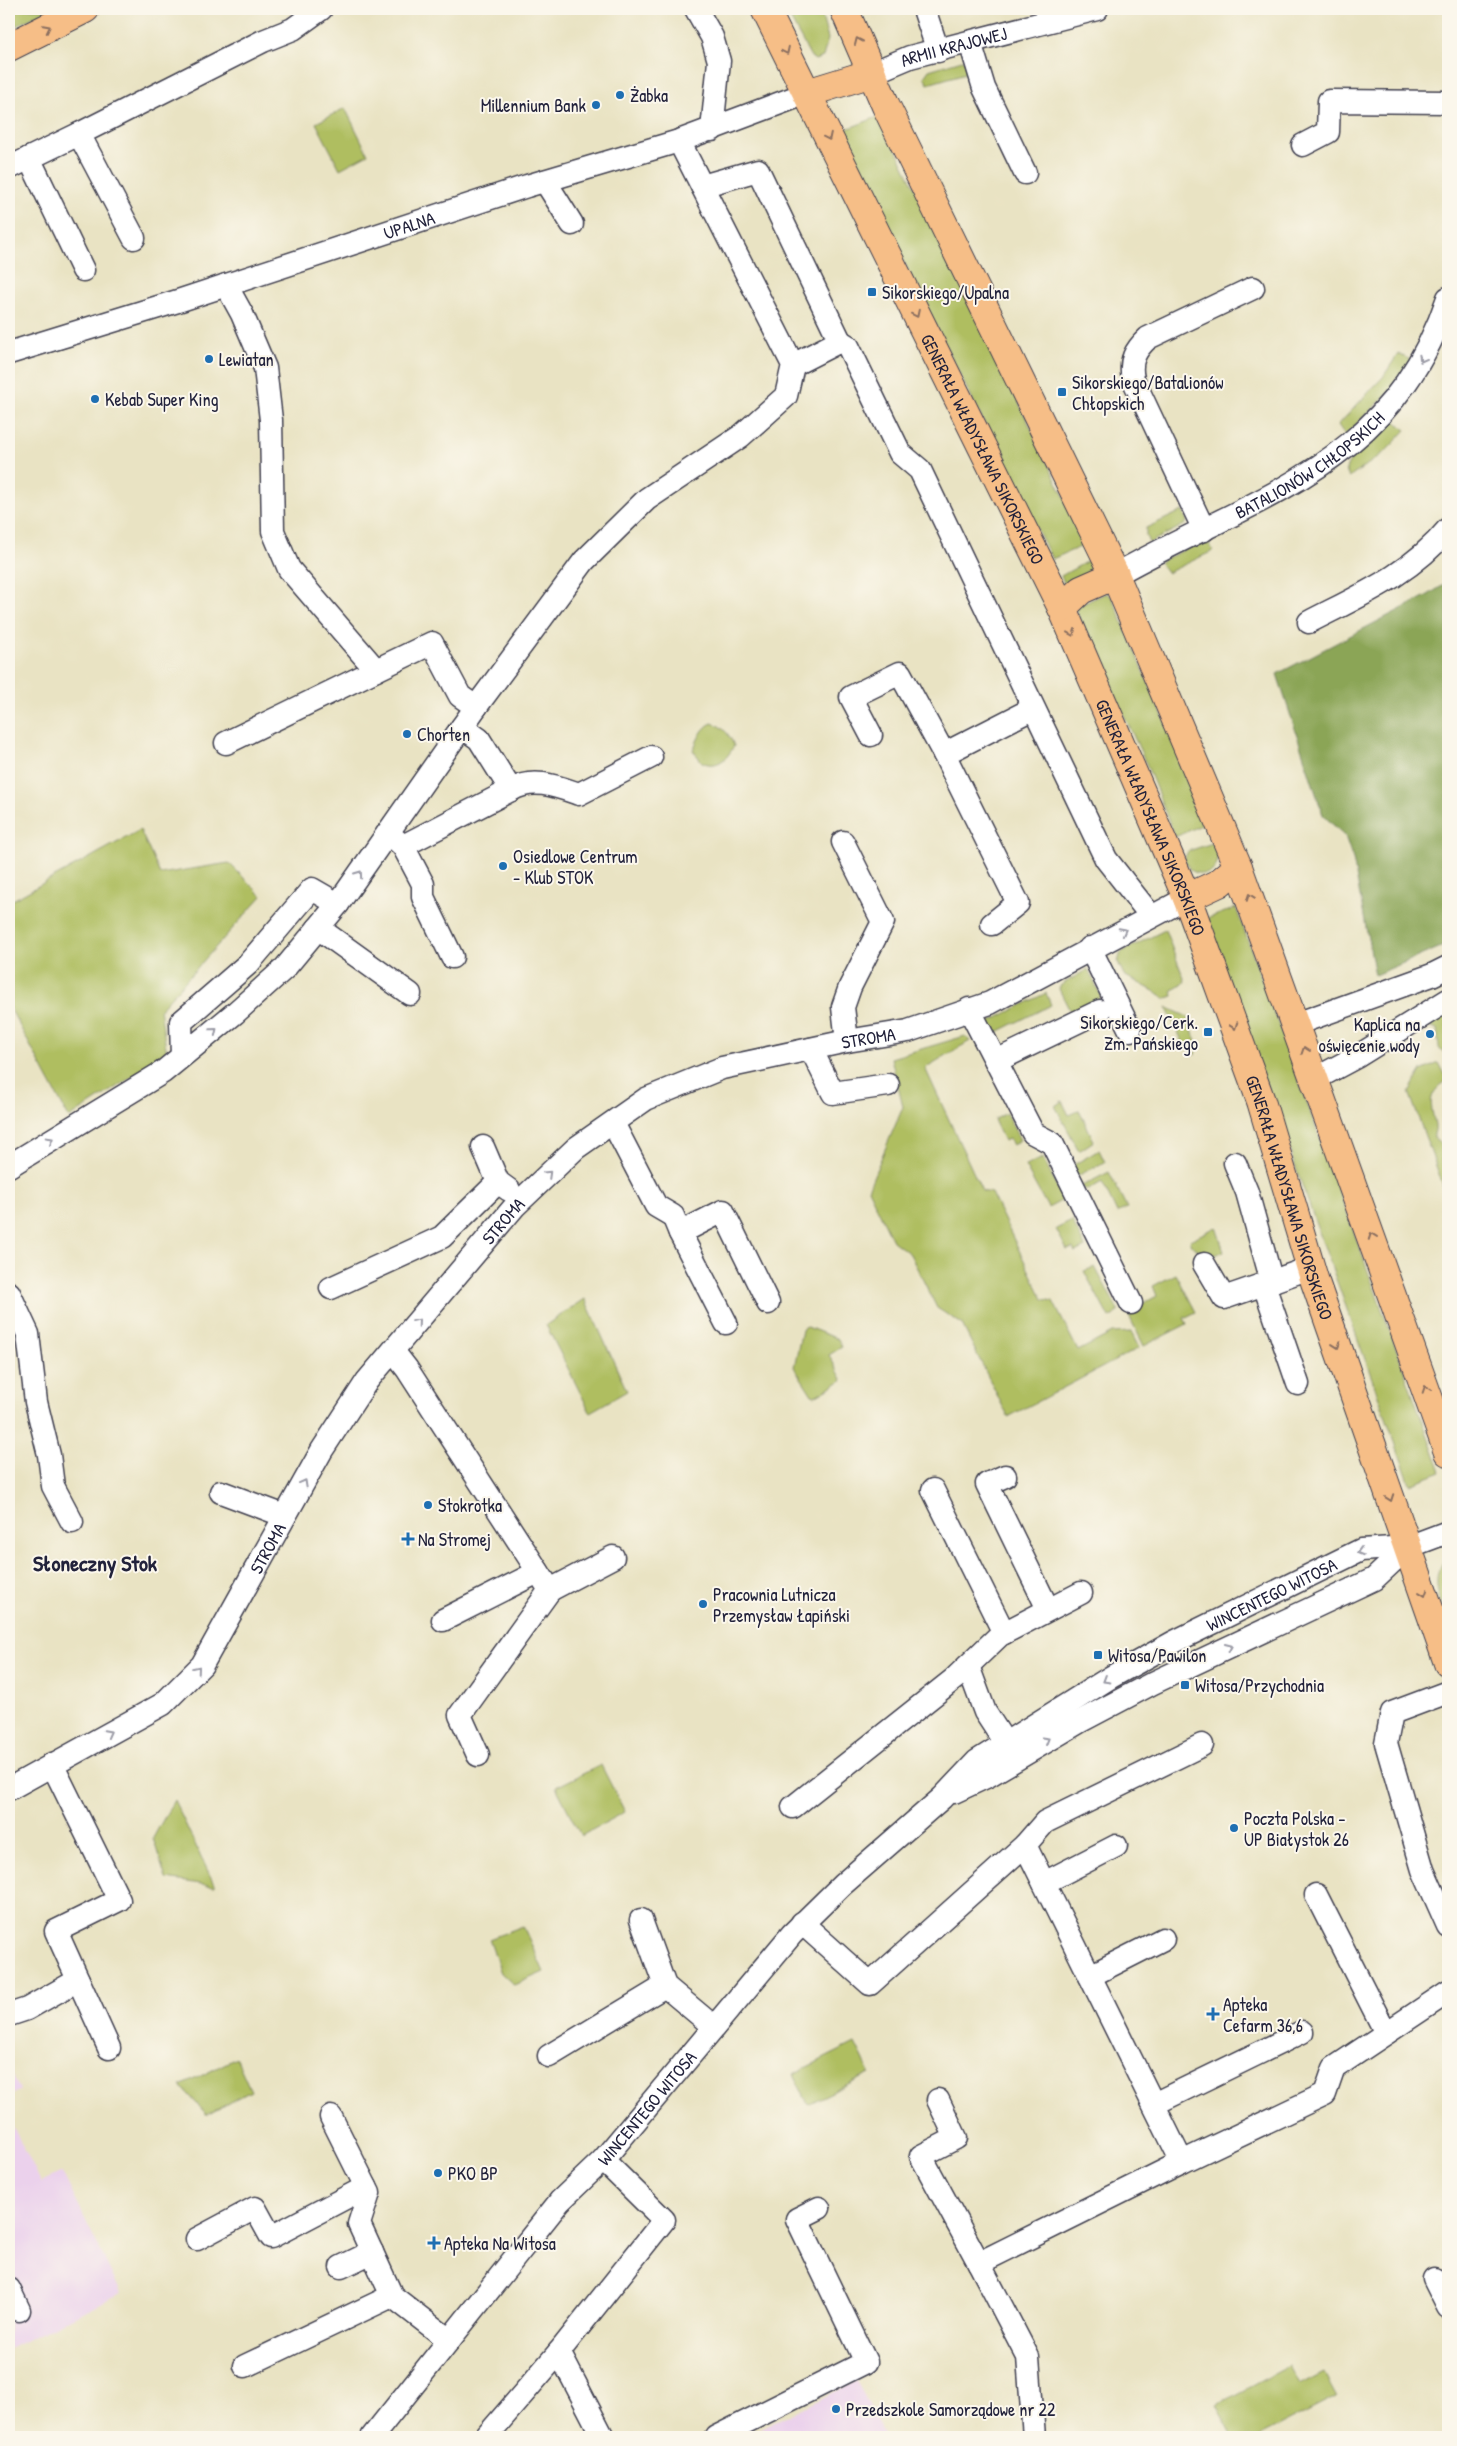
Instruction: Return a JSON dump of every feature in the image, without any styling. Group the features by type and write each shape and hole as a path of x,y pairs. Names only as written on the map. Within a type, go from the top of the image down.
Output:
{"main road":[{"path":"9,47 85,9"},
{"name":"GENERAŁA WŁADYSŁAWA SIKORSKIEGO","path":"765,9 1062,608 1187,898 1261,1101 1310,1268 1448,1663"},
{"path":"844,9 872,73 1115,575 1238,867 1296,1024 1448,1452"},
{"path":"807,93 872,73"},
{"path":"1062,608 1080,590 1115,575"},
{"path":"1187,898 1219,883 1238,867"}],"street":[{"path":"9,168 263,41 293,29 320,9"},
{"path":"696,9 712,37 719,62 712,130"},
{"path":"924,9 938,51"},
{"name":"ARMII KRAJOWEJ","path":"872,73 910,57 1097,9"},
{"path":"970,42 984,88 1025,173"},
{"name":"UPALNA","path":"9,353 226,285 545,181 679,142 807,93"},
{"path":"1303,145 1328,132 1329,101 1448,102"},
{"path":"79,134 134,238"},
{"path":"9,1166 107,1108 163,1072 235,1013 285,968 338,904 396,839 462,727 584,561 647,499 741,436 786,396 793,365 679,142"},
{"path":"29,158 83,270"},
{"path":"702,186 758,170 840,341 848,346 900,453 920,470 1032,709 1106,859 1151,916"},
{"path":"545,181 572,224"},
{"path":"226,285 242,314 265,368 271,420 273,531 289,569 376,670"},
{"path":"1204,530 1133,379 1130,367 1139,347 1148,338 1253,288"},
{"name":"BATALIONÓW CHŁOPSKICH","path":"1115,575 1151,554 1204,530 1283,490 1326,463 1363,434 1392,404 1420,363 1439,327 1448,298"},
{"path":"793,365 840,341"},
{"path":"1309,622 1384,584 1423,556 1448,529"},
{"path":"226,743 432,643 460,696 476,707"},
{"path":"871,735 851,697 900,673 944,754 1018,903 992,924"},
{"path":"944,754 1032,709"},
{"path":"462,727 480,739 511,790"},
{"path":"396,839 521,784 547,783 579,794 651,757"},
{"path":"396,839 423,884 423,897 452,958"},
{"path":"842,842 883,922 850,987 843,1007 847,1041"},
{"path":"182,1056 181,1022 248,964 312,889 338,904"},
{"name":"STROMA","path":"9,1789 163,1704 202,1665 285,1516 337,1427 367,1381 520,1201 576,1148 646,1099 722,1068 847,1041 908,1031 990,1002 1187,898"},
{"path":"318,928 410,994"},
{"path":"1090,948 1130,1030"},
{"path":"1296,1024 1432,975 1448,967"},
{"path":"1315,1079 1358,1056 1448,1000"},
{"path":"969,1009 1033,1133 1052,1143 1131,1303"},
{"path":"996,1061 1100,1010"},
{"path":"811,1049 833,1092 888,1085"},
{"path":"613,1123 656,1206 673,1216 726,1323"},
{"path":"483,1147 498,1182 520,1201"},
{"path":"1235,1163 1247,1192 1268,1284 1298,1384"},
{"path":"330,1288 442,1237 498,1182"},
{"path":"680,1233 723,1211 768,1303"},
{"path":"1204,1264 1224,1298 1310,1268"},
{"path":"9,1293 28,1334 36,1402 53,1486 72,1522"},
{"path":"393,1351 407,1368 544,1581"},
{"path":"1005,1476 987,1484 1048,1609"},
{"path":"933,1490 1004,1633"},
{"path":"221,1492 285,1516"},
{"name":"WINCENTEGO WITOSA","path":"1010,1750 1111,1677 1174,1642 1361,1550 1408,1547 1448,1532"},
{"name":"WINCENTEGO WITOSA","path":"372,2437 560,2201 602,2160 802,1923 942,1798 978,1761 1079,1722 1153,1683 1374,1579 1408,1547"},
{"path":"443,1620 613,1557"},
{"path":"478,1755 460,1715 544,1581"},
{"path":"793,1807 968,1666 1004,1633 1081,1592"},
{"path":"968,1666 985,1712 1010,1750"},
{"path":"1448,1692 1392,1713 1386,1744 1423,1870 1448,1926"},
{"path":"802,1923 870,1984 1025,1845 1045,1822 1202,1745"},
{"path":"52,1764 119,1900 56,1930 109,2048"},
{"path":"1025,1845 1182,2162"},
{"path":"1044,1883 1116,1846"},
{"path":"1316,1895 1386,2033"},
{"path":"641,1920 665,1986 714,2027"},
{"path":"1090,1976 1163,1939"},
{"path":"9,2015 27,2009 78,1980"},
{"path":"549,2056 665,1986"},
{"path":"979,2263 1182,2162 1325,2094 1334,2068 1448,1992"},
{"path":"1154,2104 1302,2032"},
{"path":"938,2100 956,2138 921,2156 1028,2357 1034,2437"},
{"path":"330,2118 369,2194 359,2224 392,2296 449,2340"},
{"path":"486,2437 559,2352 664,2220 602,2160"},
{"path":"197,2239 254,2208 271,2238 366,2187"},
{"path":"716,2437 866,2362 797,2219 819,2208"},
{"path":"341,2267 372,2252"},
{"path":"1434,2279 1448,2307"},
{"path":"9,2289 19,2310"},
{"path":"245,2366 392,2296"},
{"path":"559,2352 603,2437"}],"shaded area":[{"path":"9,2067 20,2090 9,2097"},
{"path":"9,2119 41,2182 62,2172 121,2293 9,2349"},
{"name":"Przedszkole Samorządowe nr 22","path":"857,2381 885,2437 743,2437"}],"green space":[{"path":"9,9 51,9 9,29"},
{"path":"785,9 820,9 828,39 823,57 815,60 811,57"},
{"path":"962,60 967,62 969,72 928,84 924,77 929,70"},
{"path":"345,108 368,154 340,169 316,123"},
{"path":"880,116 1087,544 1052,559 839,132"},
{"path":"1398,354 1411,360 1389,393 1345,435 1338,425 1383,377"},
{"path":"1394,420 1406,430 1386,451 1349,478 1346,469 1351,459 1372,443"},
{"path":"1182,511 1187,520 1186,524 1149,543 1146,536 1146,528"},
{"path":"1207,539 1213,551 1167,573 1159,562"},
{"path":"1093,558 1097,568 1068,590 1061,576"},
{"path":"1448,582 1448,944 1375,975 1353,859 1345,836 1323,815 1277,674 1428,595"},
{"path":"1106,593 1112,597 1208,822 1175,837 1146,763 1077,613 1078,606"},
{"path":"712,723 726,731 734,746 721,762 707,764 702,762 693,750 702,731"},
{"path":"140,830 160,874 229,863 262,896 160,1009 167,1054 69,1118 9,1006 9,902"},
{"path":"1216,842 1218,857 1215,868 1205,874 1190,870 1184,859 1188,851"},
{"path":"1236,908 1441,1472 1410,1484 1206,919"},
{"path":"1165,930 1185,981 1182,985 1172,990 1173,996 1164,999 1161,995 1124,975 1118,962 1121,952"},
{"path":"1088,969 1101,996 1097,1004 1073,1017 1059,989 1061,985"},
{"path":"1046,993 1051,1005 989,1036 985,1024"},
{"path":"1448,1006 1448,1049 1442,1052 1439,1048 1437,1029 1427,1025"},
{"path":"1166,1007 1188,1017 1197,1045 1196,1054 1192,1055 1189,1048 1186,1049"},
{"path":"965,1036 970,1041 925,1068 982,1191 991,1193 1043,1299 1053,1301 1078,1351 1112,1333 1131,1332 1139,1348 1008,1417 962,1324 937,1308 910,1254 893,1241 868,1189 903,1107 891,1058"},
{"path":"1439,1063 1448,1080 1435,1091 1431,1106 1435,1128 1434,1138 1440,1143 1447,1157 1449,1174 1448,1199 1409,1092 1421,1071"},
{"path":"1062,1101 1069,1115 1079,1110 1094,1141 1079,1151 1055,1106"},
{"path":"1006,1113 1020,1140 1013,1145 1009,1139 1004,1141 994,1120"},
{"path":"1099,1150 1105,1162 1075,1177 1070,1167"},
{"path":"1043,1158 1063,1200 1048,1208 1025,1166"},
{"path":"1109,1172 1127,1208 1117,1213 1102,1182 1088,1190 1080,1187"},
{"path":"1072,1221 1085,1247 1075,1252 1073,1248 1067,1250 1056,1229"},
{"path":"1216,1227 1224,1251 1209,1258 1192,1246 1190,1240"},
{"path":"1095,1267 1119,1312 1109,1318 1084,1271"},
{"path":"1176,1274 1196,1312 1184,1318 1187,1324 1144,1346 1127,1312 1157,1296 1153,1286"},
{"path":"585,1299 627,1391 590,1412 546,1325"},
{"path":"805,1326 838,1339 842,1347 829,1355 842,1379 841,1381 815,1396 812,1395 794,1367 802,1330"},
{"path":"1448,1559 1448,1623 1438,1593 1437,1577 1442,1562"},
{"path":"601,1765 625,1812 581,1836 556,1787"},
{"path":"174,1800 215,1886 166,1879 153,1838"},
{"path":"523,1926 544,1972 514,1985 501,1973 489,1939"},
{"path":"855,2043 870,2073 808,2104 793,2074"},
{"path":"236,2058 251,2091 207,2115 181,2086"},
{"path":"1289,2366 1299,2385 1324,2372 1337,2396 1258,2437 1233,2437 1216,2405"}],"place":[{"name":"Żabka","path":"620,95"},
{"name":"Millennium Bank","path":"596,105"},
{"name":"Sikorskiego/Upalna","path":"872,292"},
{"name":"Lewiatan","path":"209,359"},
{"name":"Sikorskiego/Batalionów Chłopskich","path":"1062,392"},
{"name":"Kebab Super King","path":"95,399"},
{"name":"Chorten","path":"407,734"},
{"name":"Osiedlowe Centrum - Klub STOK","path":"503,866"},
{"name":"Sikorskiego/Cerk. Zm. Pańskiego","path":"1208,1032"},
{"name":"Kaplica na oświęcenie wody","path":"1430,1034"},
{"name":"Stokrotka","path":"428,1505"},
{"name":"Na Stromej","path":"408,1539"},
{"name":"Pracownia Lutnicza Przemysław Łapiński","path":"703,1604"},
{"name":"Witosa/Pawilon","path":"1098,1655"},
{"name":"Witosa/Przychodnia","path":"1185,1685"},
{"name":"Poczta Polska - UP Białystok 26","path":"1234,1828"},
{"name":"Apteka Cefarm 36,6","path":"1213,2014"},
{"name":"PKO BP","path":"438,2173"},
{"name":"Apteka Na Witosa","path":"434,2243"},
{"name":"Przedszkole Samorządowe nr 22","path":"836,2409"}],"district":[{"name":"Słoneczny Stok","path":"95,1563"}]}
